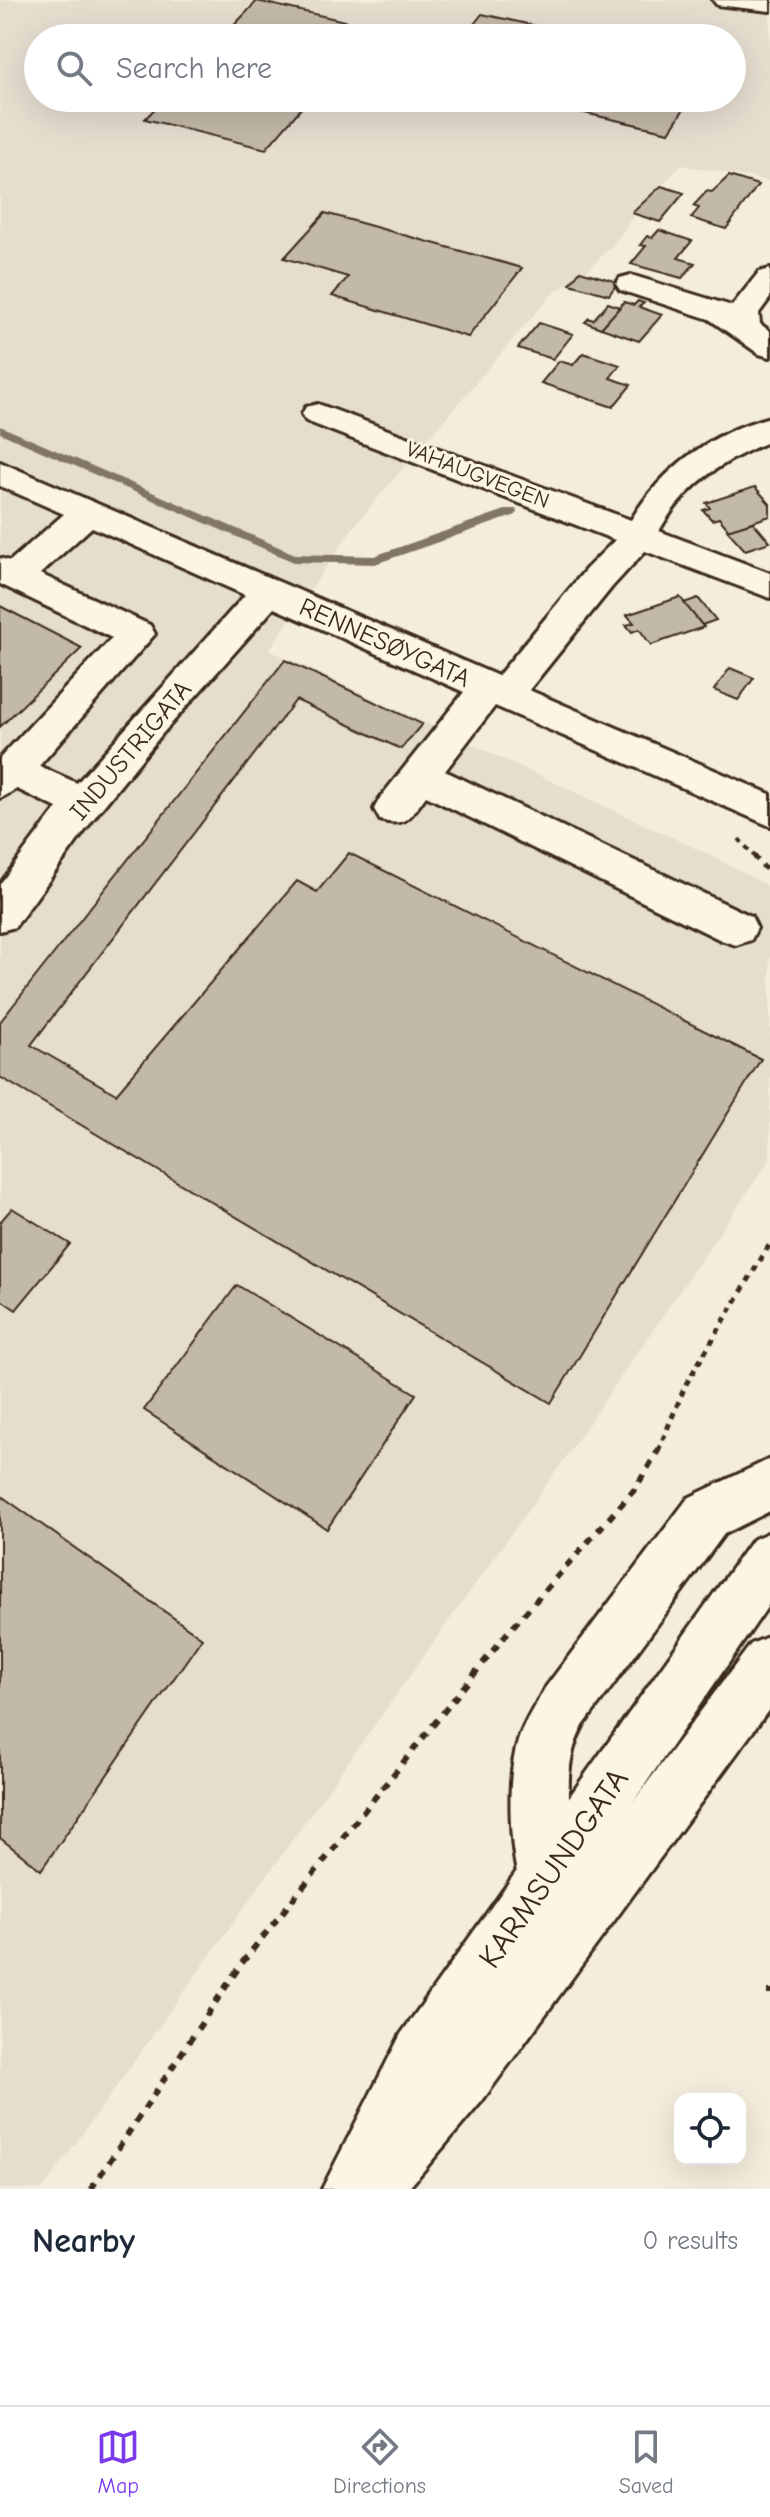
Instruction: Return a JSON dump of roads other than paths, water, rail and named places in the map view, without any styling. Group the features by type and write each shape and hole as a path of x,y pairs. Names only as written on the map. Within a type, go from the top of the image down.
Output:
{"main road":[{"path":"726,0 770,3"},
{"path":"745,327 743,312 770,278"},
{"path":"631,284 720,312 770,347"},
{"name":"VAHAUGVEGEN","path":"318,414 562,506 637,538 770,586"},
{"path":"394,809 420,776 637,538 652,513 690,469 713,453 770,428"},
{"name":"RENNESØYGATA","path":"0,473 770,811"},
{"path":"83,803 6,776 137,634 7,573 88,512"},
{"name":"INDUSTRIGATA","path":"0,915 83,803 149,724 269,591"},
{"path":"420,776 736,928"},
{"path":"545,1879 539,1794 545,1741 564,1707 706,1516 770,1484"},
{"name":"KARMSUNDGATA","path":"353,2189 422,2055 770,1558"},
{"name":"KARMSUNDGATA","path":"367,2189 461,2080 763,1681"}],"waterway":[{"path":"0,429 294,558 375,560 512,512"}]}
